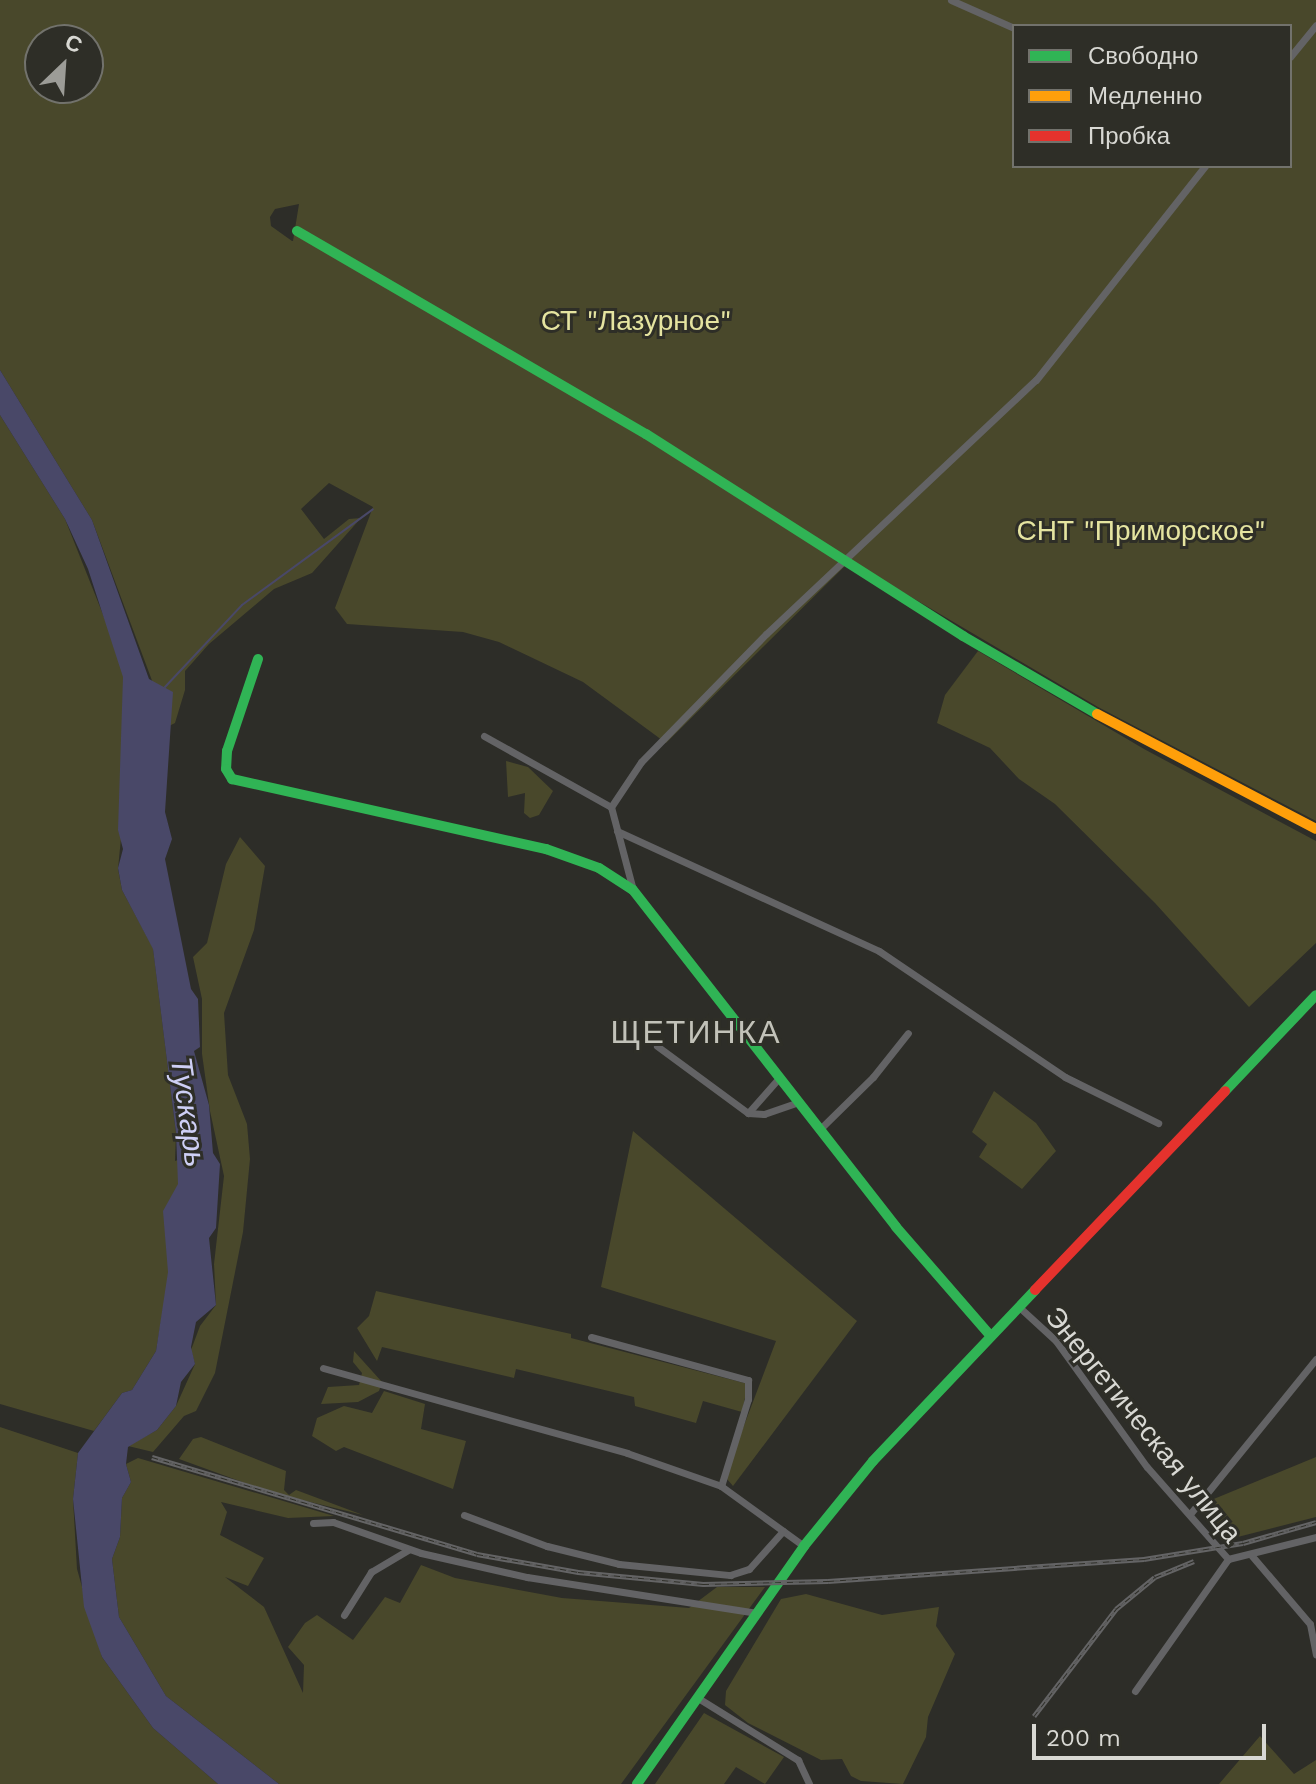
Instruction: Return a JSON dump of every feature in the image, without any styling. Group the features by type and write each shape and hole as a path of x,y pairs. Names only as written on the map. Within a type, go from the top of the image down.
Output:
{"street":[{"path":"951,0 1012,27"},
{"path":"1292,55 1316,25"},
{"path":"611,807 641,762 843,563 1036,380 1203,168"},
{"path":"297,231 687,458 843,563 1132,734 1316,829"},
{"path":"258,659 242,718 227,751 226,769 232,779 546,849 599,868 633,890 819,1130 990,1335"},
{"path":"484,736 611,807 633,890"},
{"path":"617,831 879,951 1065,1077 1158,1123"},
{"path":"637,1784 804,1546 911,1418 1316,995"},
{"path":"819,1130 873,1077 908,1033"},
{"path":"657,1046 748,1113 764,1114 798,1102"},
{"path":"748,1113 779,1078"},
{"name":"Энергетическая улица","path":"1018,1306 1056,1341 1147,1467 1228,1559 1135,1691"},
{"path":"591,1337 748,1380 748,1399 721,1486"},
{"path":"1190,1514 1316,1359"},
{"path":"323,1368 627,1453 721,1486 804,1546"},
{"path":"464,1515 547,1546 619,1564 730,1575 749,1569 783,1531"},
{"path":"313,1523 333,1522 409,1549 527,1577 757,1613"},
{"path":"1228,1559 1252,1556 1316,1537"},
{"path":"344,1615 371,1572 409,1549"},
{"path":"1252,1556 1310,1624 1316,1654"},
{"path":"698,1698 798,1760 809,1784"}],"green space":[{"path":"0,0 1316,0 1316,821 1098,707 850,561 666,743 583,682 499,642 463,632 347,624 335,608 373,507 329,483 301,509 324,539 349,519 361,518 312,573 274,589 209,644 185,671 185,690 175,723 169,726 92,520 0,370","holes":["299,204 293,241 271,226 270,217 275,209"]},
{"path":"0,415 65,519 135,695 118,869 122,890 153,948 176,1133 175,1161 189,1156 156,1351 132,1390 122,1393 94,1431 0,1404"},
{"path":"978,651 1144,749 1316,841 1316,943 1249,1007 1155,903 1055,804 1019,779 990,748 937,723 945,695"},
{"path":"506,761 528,767 553,791 539,815 530,818 524,813 525,793 508,797"},
{"path":"240,837 265,866 254,930 224,1013 228,1075 247,1124 250,1159 243,1232 215,1373 196,1411 184,1416 153,1452 128,1446 157,1430 176,1406 195,1364 191,1350 200,1326 216,1305 214,1264 224,1176 210,1111 202,1054 202,999 193,957 207,943 226,864"},
{"path":"994,1091 1036,1123 1056,1151 1022,1189 979,1157 987,1144 972,1132"},
{"path":"633,1131 857,1321 733,1486 727,1479 729,1465 776,1341 601,1287"},
{"path":"376,1291 571,1334 571,1338 748,1384 742,1412 703,1401 696,1423 635,1406 634,1397 516,1369 514,1378 382,1347 377,1361 357,1328 369,1316"},
{"path":"354,1351 382,1382 379,1391 358,1402 321,1404 328,1387 359,1385 362,1373 353,1362"},
{"path":"384,1391 425,1404 421,1429 466,1441 453,1489 344,1447 336,1451 312,1436 317,1418 344,1406 372,1413"},
{"path":"0,1427 78,1453 73,1499 77,1569 102,1657 153,1728 218,1784 0,1784"},
{"path":"201,1437 286,1471 284,1490 289,1495 296,1490 363,1515 270,1492 179,1459 193,1439"},
{"path":"1316,1457 1316,1517 1222,1541 1204,1503"},
{"path":"138,1458 334,1516 288,1518 221,1502 227,1512 220,1535 264,1558 248,1586 225,1577 264,1607 303,1693 304,1665 288,1647 305,1623 317,1615 353,1640 385,1597 400,1603 421,1565 455,1578 562,1598 689,1608 717,1587 765,1587 621,1784 279,1784 166,1696 119,1617 112,1559 120,1537 122,1498 131,1482 126,1464"},
{"path":"806,1594 882,1615 939,1607 936,1626 955,1654 928,1717 926,1737 903,1784 861,1781 851,1776 842,1759 821,1760 748,1723 725,1705 726,1691 781,1599"},
{"path":"704,1713 784,1757 765,1784 736,1767 724,1784 655,1784"},
{"path":"1260,1736 1294,1774 1316,1760 1316,1784 1219,1784"}],"water":[{"name":"Тускарь","path":"0,370 92,520 149,679 173,692 165,812 172,839 165,859 191,989 198,999 200,1047 194,1051 209,1105 213,1153 220,1164 216,1228 209,1238 216,1305 196,1322 191,1347 195,1364 181,1382 176,1406 157,1430 128,1447 126,1464 131,1482 122,1498 120,1537 112,1559 119,1617 166,1696 279,1784 218,1784 153,1728 102,1657 84,1607 73,1499 78,1453 122,1393 132,1390 156,1351 168,1272 163,1211 178,1184 176,1133 153,949 122,890 118,868 123,849 118,830 123,677 88,569 65,519 0,415"}],"waterway":[{"path":"165,687 242,605 373,509"}],"railway":[{"path":"152,1457 477,1554 578,1572 703,1584 828,1581 1144,1559 1243,1543 1316,1522"},
{"path":"1034,1716 1116,1609 1155,1577 1194,1561"}],"traffic: fast":[{"path":"297,231 646,434 963,636 1097,714"},
{"path":"258,659 227,751 226,769 232,779 546,849 599,868 633,890 896,1227 990,1335"},
{"path":"1225,1091 1316,995"},
{"path":"637,1784 804,1546 873,1461 1035,1290"}],"traffic: slow":[{"path":"1097,714 1316,829"}],"traffic: jam":[{"path":"1035,1290 1225,1091"}],"district":[{"name":"ЩЕТИНКА","path":"696,1032"}],"park label":[{"name":"СТ \"Лазурное\"","path":"636,321"},
{"name":"СНТ \"Приморское\"","path":"1141,531"}]}
